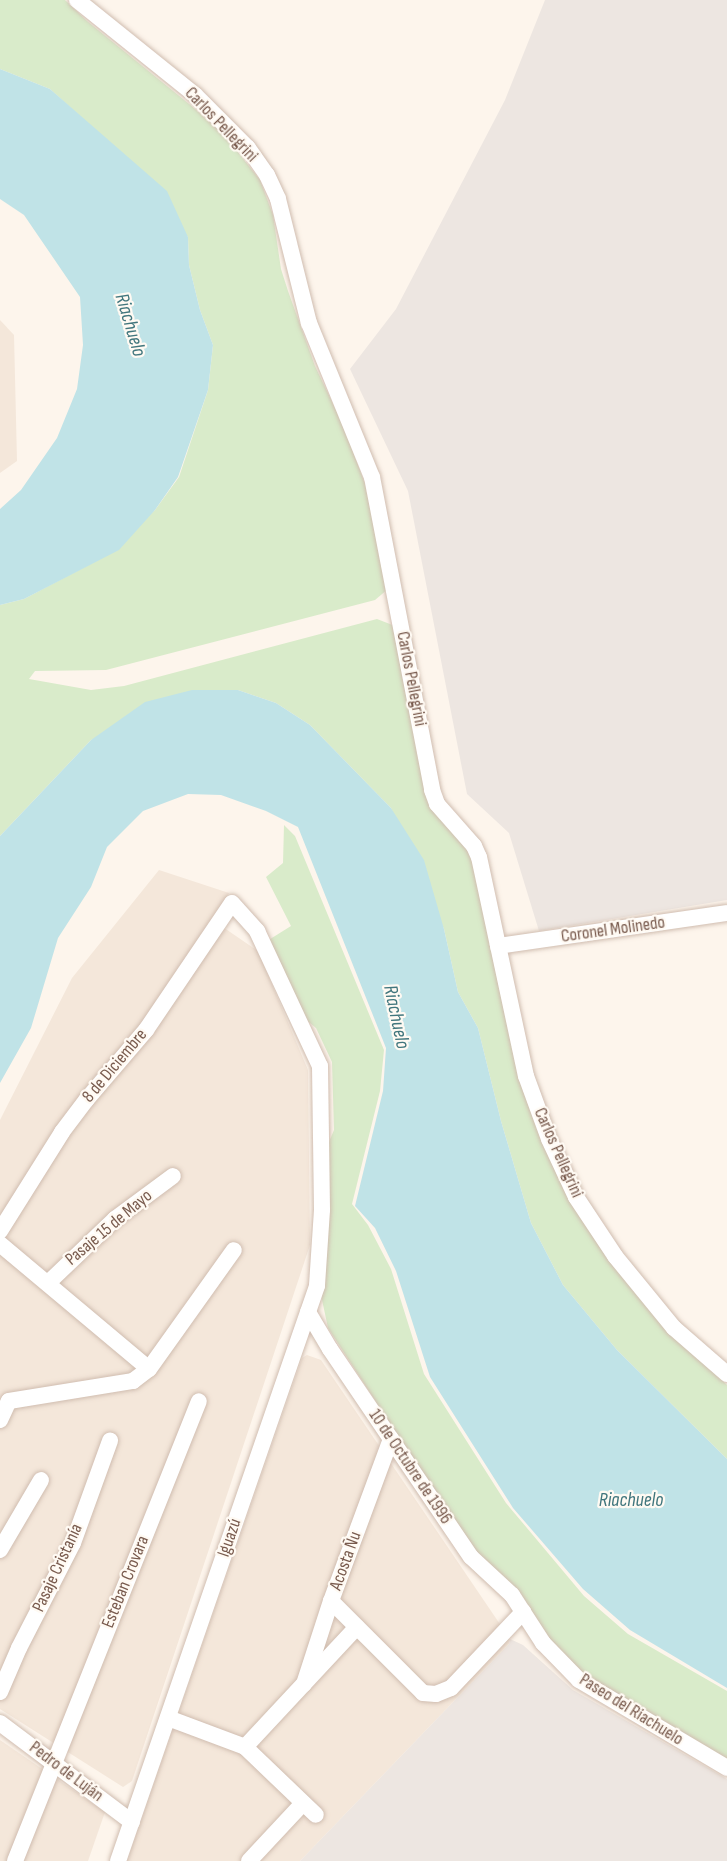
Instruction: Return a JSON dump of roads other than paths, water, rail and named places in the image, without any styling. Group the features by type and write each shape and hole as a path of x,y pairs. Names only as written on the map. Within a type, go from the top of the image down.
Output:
{"street":[{"name":"Carlos Pellegrini","path":"77,0 195,95 248,148 267,175 278,199 309,323 372,477 432,789 437,804 474,846 479,857 526,1076 549,1139 576,1197 615,1256 674,1328 727,1374"},
{"name":"Iguazú","path":"118,1861 317,1286 322,1210 320,1066 257,931 232,903"},
{"name":"8 de Diciembre","path":"0,1231 62,1132 146,1030 232,903"},
{"name":"Coronel Molinedo","path":"498,946 727,913"},
{"name":"Pasaje 15 de Mayo","path":"48,1282 115,1219 173,1176"},
{"path":"0,1244 149,1369"},
{"path":"0,1419 9,1401 133,1382 149,1369 234,1250"},
{"name":"10 de Octubre de 1996","path":"308,1312 330,1349 471,1557 512,1595 523,1612"},
{"name":"Esteban Crovara","path":"15,1861 52,1762 199,1401"},
{"name":"Acosta Ñu","path":"304,1684 331,1600 391,1439"},
{"name":"Pasaje Cristanía","path":"0,1692 19,1648 73,1543 110,1441"},
{"path":"0,1550 41,1480"},
{"path":"331,1600 423,1693 436,1694 451,1688 523,1612"},
{"name":"Paseo del Riachuelo","path":"523,1612 543,1643 579,1680 727,1767"},
{"name":"Acosta Ñu","path":"245,1747 357,1627"},
{"path":"168,1718 245,1747 316,1815"},
{"name":"Pedro de Luján","path":"0,1723 132,1821"},
{"path":"249,1861 303,1803"}],"water":[{"name":"Riachuelo","path":"0,69 50,89 167,191 188,237 189,265 200,310 213,345 208,390 178,477 155,510 119,550 24,599 0,605 0,509 21,490 57,438 77,389 83,345 80,297 24,215 0,199"},
{"name":"Riachuelo","path":"192,690 238,690 276,703 310,725 391,808 424,860 444,929 458,992 478,1028 501,1121 531,1223 563,1285 617,1350 727,1459 727,1688 630,1630 583,1589 513,1508 430,1377 396,1271 375,1228 355,1206 383,1091 386,1048 298,827 266,811 221,795 188,794 143,811 107,847 91,887 58,938 31,1028 0,1083 0,836 91,740 145,702"}]}
